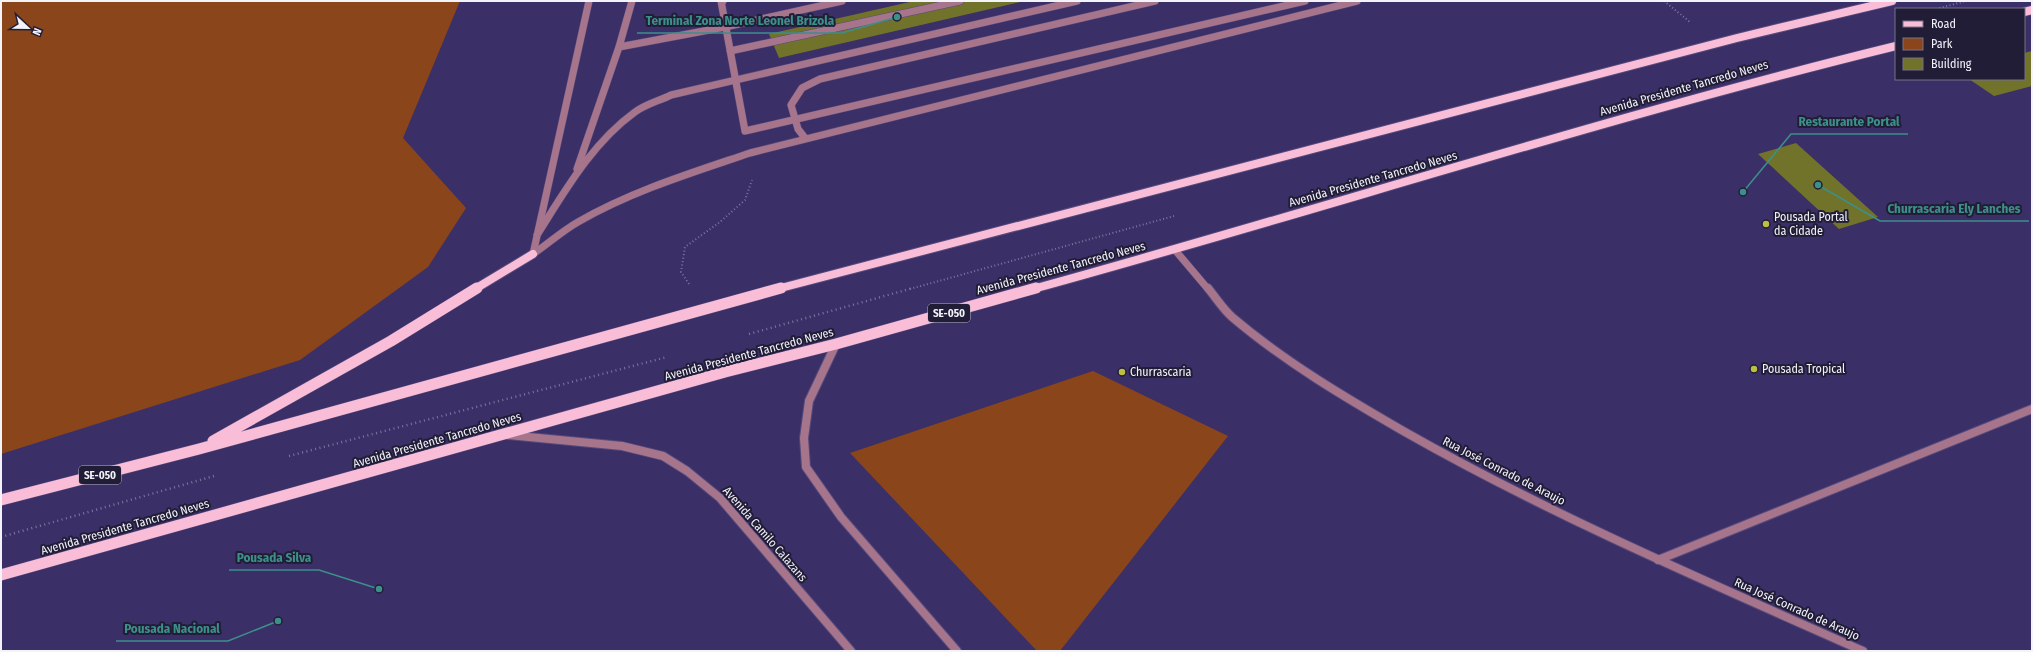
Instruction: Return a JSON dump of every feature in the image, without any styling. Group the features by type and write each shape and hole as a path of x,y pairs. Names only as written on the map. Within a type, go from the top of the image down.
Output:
{"main road":[{"name":"SE-050","path":"1,500 199,449 706,308 1737,38 1892,1"},
{"name":"Avenida Presidente Tancredo Neves","path":"1,575 725,372 836,344 1175,250 1755,81 1895,46"},
{"path":"199,449 392,341 533,254"}],"street":[{"path":"533,254 589,1"},
{"path":"574,176 619,47 632,1"},
{"path":"723,1 721,1 746,131 1305,1"},
{"path":"619,47 726,27 842,1"},
{"path":"730,51 960,1"},
{"path":"536,236 574,176 606,137 636,112 671,95 1077,1"},
{"path":"805,138 795,120 791,105 794,97 802,88 820,79 1155,1"},
{"path":"533,254 576,223 605,208 667,182 750,153 1357,1"},
{"name":"Rua José Conrado de Araujo","path":"1175,250 1231,316 1278,352 1350,400 1478,473 1658,560 1863,651"},
{"path":"836,344 809,402 804,438 806,467 841,517 957,651"},
{"path":"1658,560 2032,409"},
{"name":"Avenida Camilo Calazans","path":"504,435 622,446 663,456 687,471 720,498 851,651"}],"path":[{"path":"1664,1 1695,26"},
{"path":"1940,8 1966,1"},
{"path":"706,308 681,272 685,247 720,222 745,200 752,179"},
{"path":"747,335 1175,215"},
{"path":"286,457 670,356"},
{"path":"1,537 216,476"}],"green space":[{"path":"1,1 460,1 403,138 466,208 428,267 300,360 1,454"},
{"path":"1093,371 1228,436 1060,651 1037,651 850,453"}],"building":[{"path":"914,1 1020,2 779,58 769,34"},
{"path":"2032,51 2032,86 1994,96 1970,80 2025,80 2025,53"},
{"path":"1796,143 1878,217 1839,229 1758,154"}],"place":[{"name":"Terminal Zona Norte Leonel Brizola","path":"897,17"},
{"name":"Churrascaria Ely Lanches","path":"1818,185"},
{"name":"Restaurante Portal","path":"1743,192"},
{"name":"Pousada Portal da Cidade","path":"1766,224"},
{"name":"Pousada Tropical","path":"1754,369"},
{"name":"Churrascaria","path":"1122,372"},
{"name":"Pousada Silva","path":"379,589"},
{"name":"Pousada Nacional","path":"278,621"}]}
